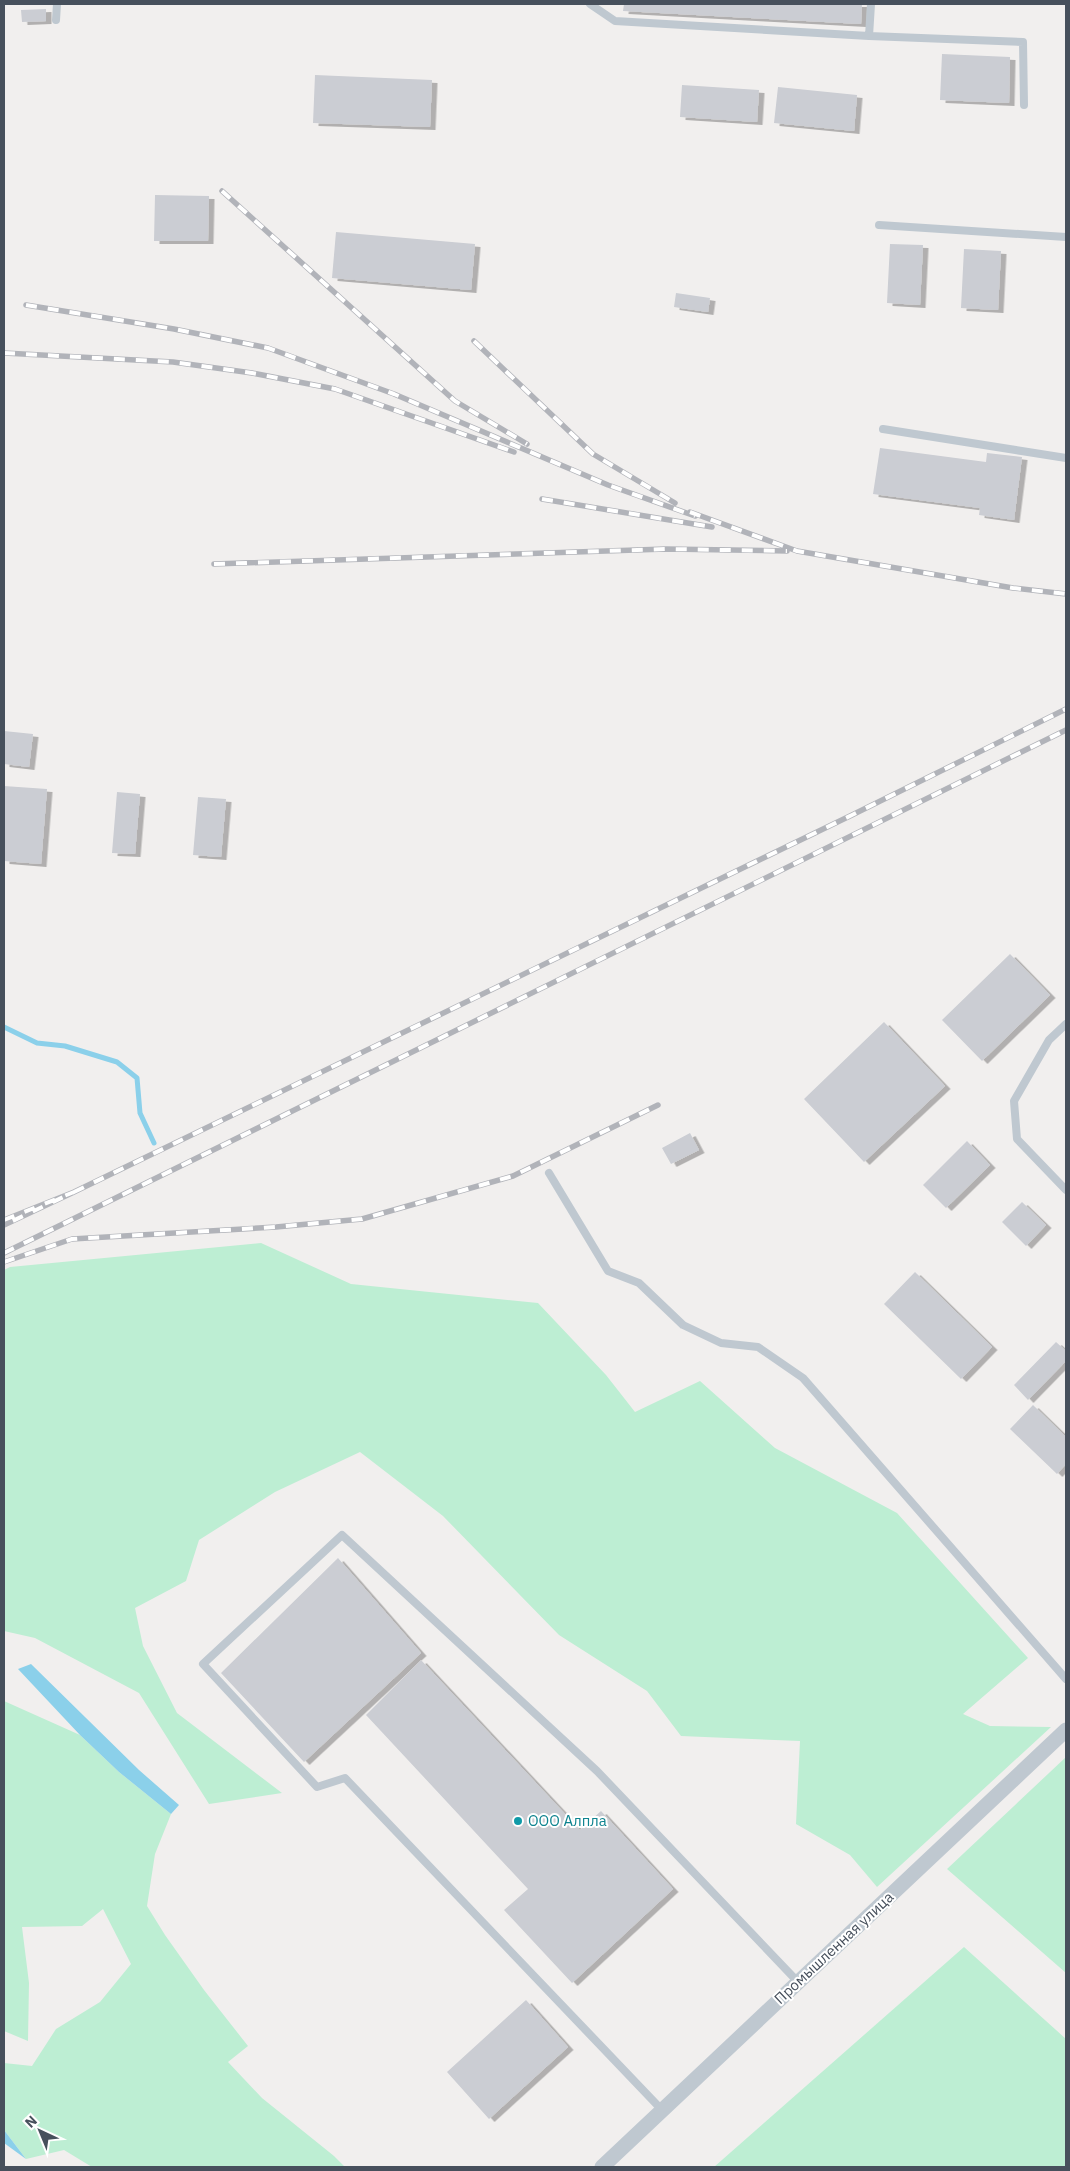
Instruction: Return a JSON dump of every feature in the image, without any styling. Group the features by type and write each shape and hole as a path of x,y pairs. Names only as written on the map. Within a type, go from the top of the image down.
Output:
{"street":[{"name":"Промышленная улица","path":"602,2167 1066,1730"}],"lane":[{"path":"56,20 57,4"},
{"path":"590,4 615,20 869,36 1023,42 1024,105"},
{"path":"869,36 871,4"},
{"path":"879,226 1066,237"},
{"path":"883,429 1066,458"},
{"path":"1066,1024 1049,1040 1014,1101 1017,1139 1066,1190"},
{"path":"549,1173 608,1271 638,1283 683,1325 721,1343 758,1347 803,1378 1066,1679"},
{"path":"662,2110 345,1778 317,1787 203,1664 342,1535 597,1770 798,1982"}],"green space":[{"path":"261,1243 351,1284 538,1303 606,1375 635,1412 700,1381 775,1448 897,1513 1028,1658 963,1714 990,1726 1051,1727 877,1887 850,1855 796,1824 800,1741 681,1736 647,1691 559,1635 443,1516 360,1452 275,1492 199,1540 186,1581 135,1608 143,1646 177,1713 282,1793 209,1804 139,1693 35,1638 4,1631 4,1270 10,1267"},
{"path":"4,1701 80,1735 119,1772 171,1814 155,1854 147,1906 204,1990 248,2046 228,2062 262,2098 345,2167 92,2167 64,2150 26,2159 4,2130 4,2063 32,2066 56,2029 100,2002 131,1964 103,1909 82,1926 22,1927 29,1983 28,2041 4,2031"},
{"path":"1066,1757 1066,1973 947,1869"},
{"path":"964,1947 1066,2039 1066,2167 714,2167"}],"water":[{"path":"31,1664 139,1770 179,1805 171,1814 119,1772 80,1735 18,1669"},
{"path":"4,2130 26,2159 4,2143"}],"building":[{"path":"624,4 862,4 861,24 623,11"},
{"path":"46,9 46,21 22,22 21,10"},
{"path":"942,54 1010,57 1009,103 940,100"},
{"path":"315,75 432,80 430,127 313,123"},
{"path":"682,85 759,90 757,122 680,117"},
{"path":"778,87 857,95 854,131 774,123"},
{"path":"155,195 209,196 208,241 154,241"},
{"path":"336,232 475,244 471,290 332,278"},
{"path":"890,244 923,245 920,305 887,303"},
{"path":"964,249 1001,251 998,310 961,308"},
{"path":"676,293 710,298 708,312 674,307"},
{"path":"880,448 986,462 987,453 1022,457 1014,520 979,515 980,508 873,494"},
{"path":"4,731 33,734 29,767 4,764"},
{"path":"4,786 47,789 41,864 4,861"},
{"path":"117,792 140,794 135,854 112,853"},
{"path":"198,797 226,799 221,857 193,855"},
{"path":"1010,954 1050,995 982,1061 942,1020"},
{"path":"884,1022 945,1086 864,1162 804,1099"},
{"path":"690,1133 699,1150 671,1164 662,1148"},
{"path":"967,1141 990,1165 946,1208 923,1185"},
{"path":"1022,1202 1046,1225 1026,1246 1002,1222"},
{"path":"915,1272 992,1347 961,1379 884,1304"},
{"path":"1056,1342 1066,1351 1066,1361 1028,1400 1014,1385"},
{"path":"1033,1405 1066,1437 1066,1464 1057,1474 1010,1429"},
{"path":"338,1558 421,1653 304,1762 221,1673"},
{"name":"ООО Алпла","path":"421,1660 580,1830 601,1811 673,1889 572,1983 504,1910 528,1889 366,1715"},
{"path":"526,2000 568,2047 489,2119 447,2072"}],"waterway":[{"path":"4,1027 37,1043 65,1046 117,1062 137,1078 140,1113 154,1143"}],"railway":[{"path":"222,191 455,401 527,444"},
{"path":"26,305 174,329 268,348 394,394 608,485 695,516"},
{"path":"474,341 593,454 675,503"},
{"path":"4,353 173,362 252,373 335,389 514,452"},
{"path":"542,499 712,527"},
{"path":"690,512 797,551 1013,588 1066,594"},
{"path":"214,564 666,549 787,551"},
{"path":"74,1192 852,815 1066,709"},
{"path":"4,1253 1066,730"},
{"path":"4,1262 72,1239 276,1227 362,1219 513,1176 658,1105"},
{"path":"4,1220 74,1192 4,1225"}],"place":[{"name":"ООО Алпла","path":"518,1821"}]}
